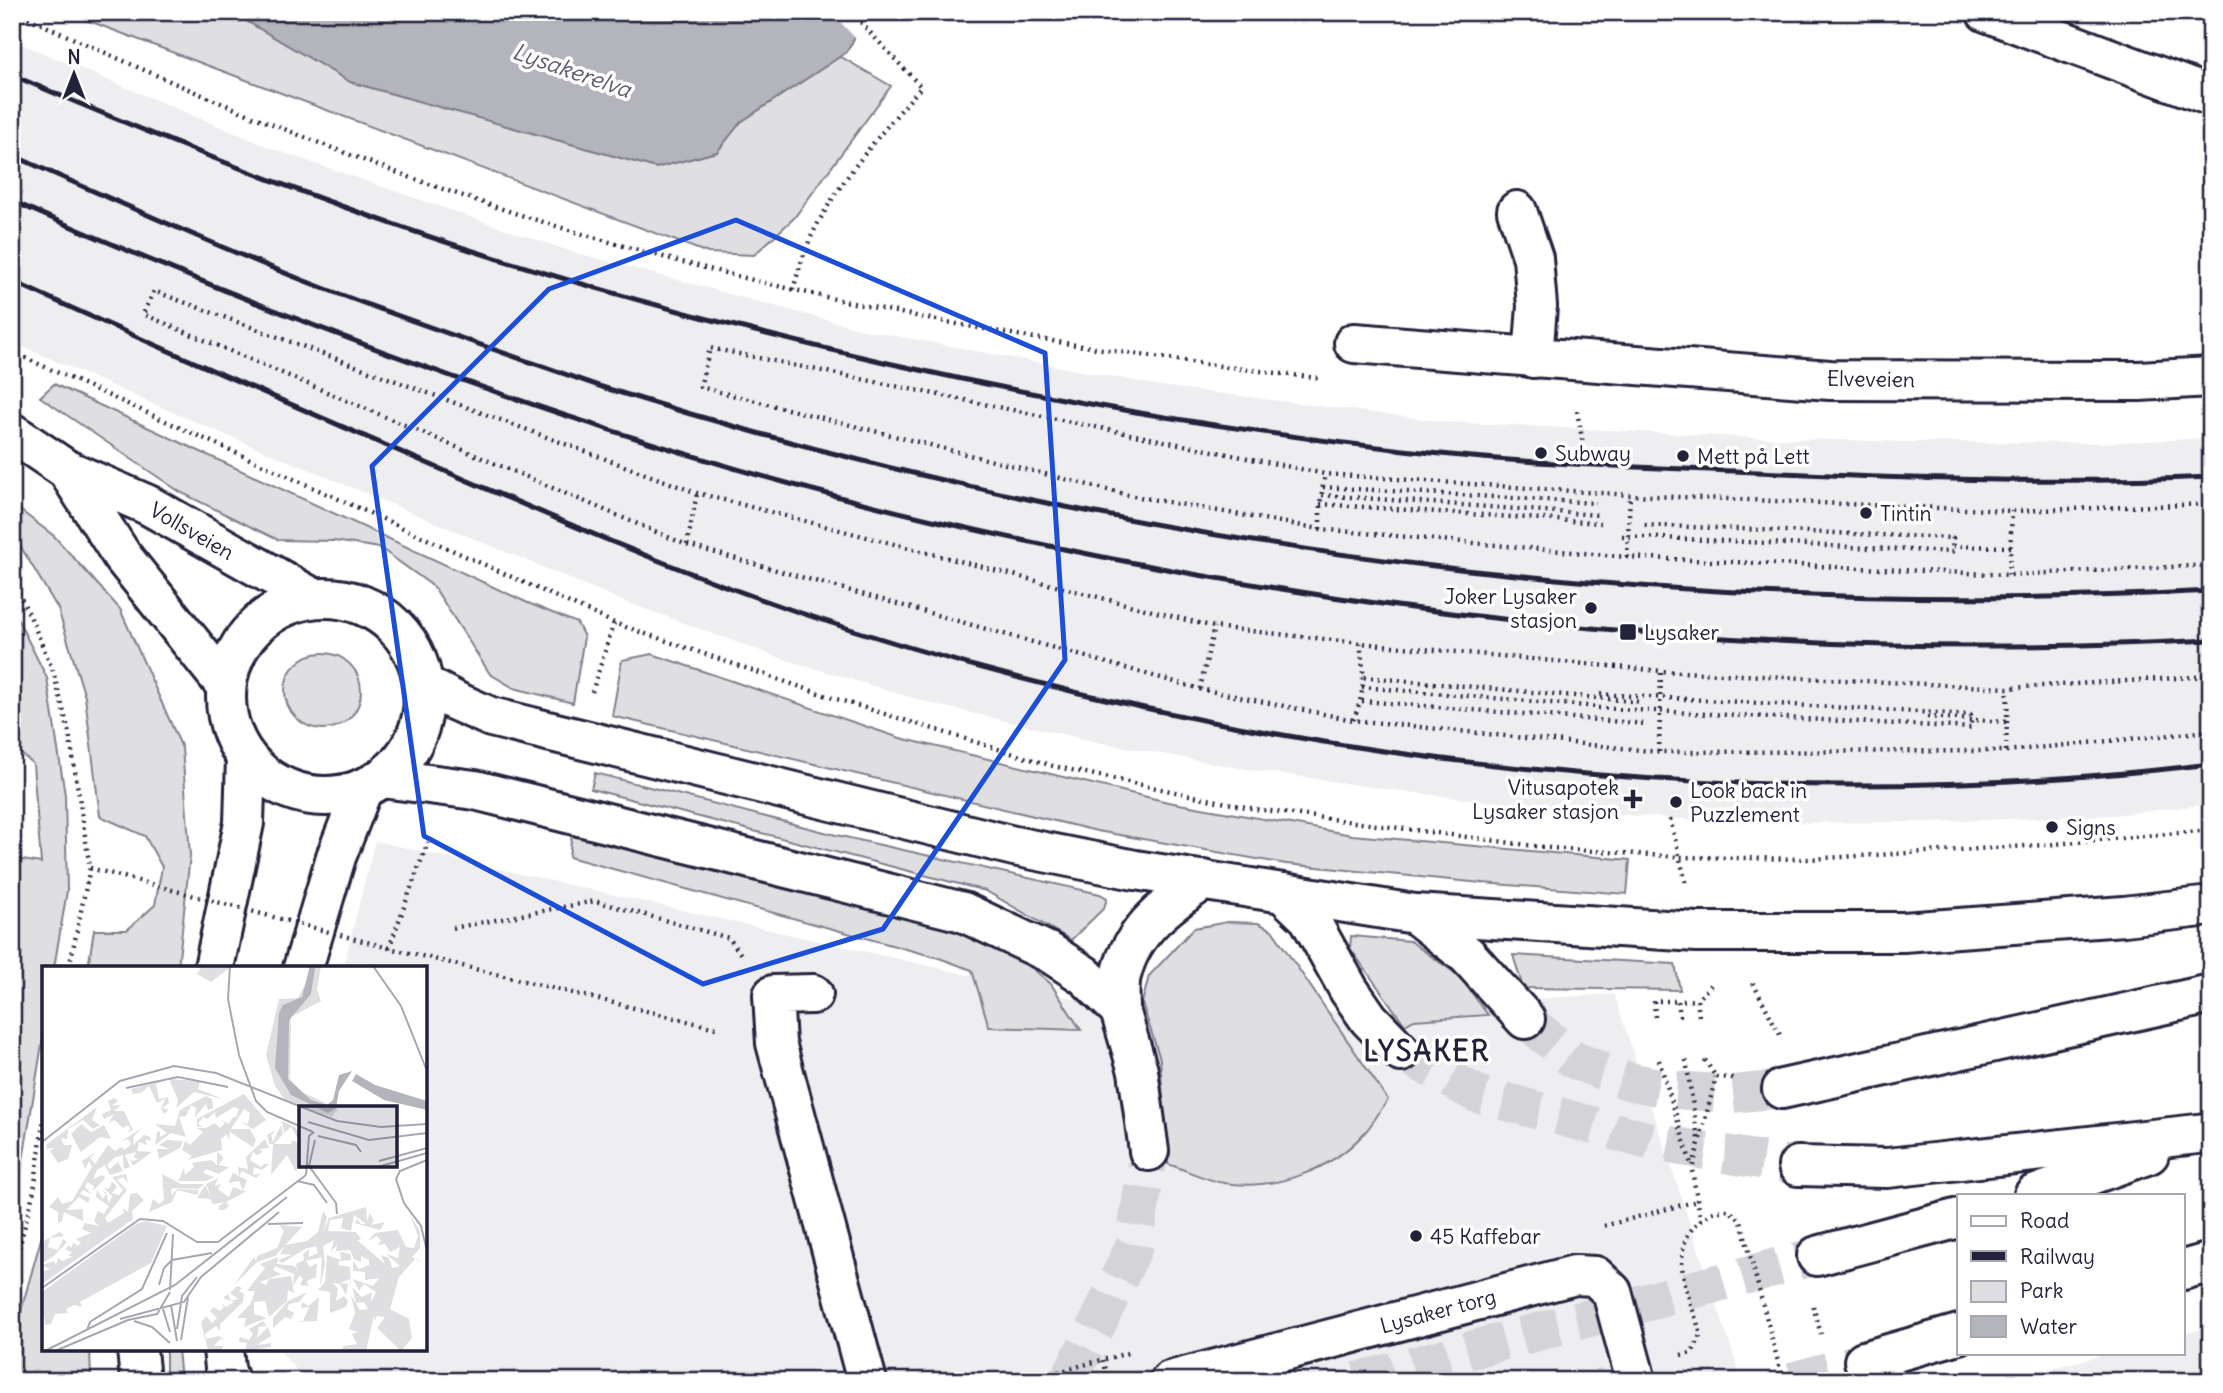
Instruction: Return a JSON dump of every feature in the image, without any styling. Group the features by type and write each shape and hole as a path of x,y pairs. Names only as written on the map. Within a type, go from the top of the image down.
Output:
{"main road":[{"path":"1986,12 2211,96"},
{"path":"1517,211 1532,258 1537,306 1532,358"},
{"name":"Elveveien","path":"1354,343 1830,380 2139,381 2211,377"},
{"name":"Vollsveien","path":"12,433 67,470 148,505 313,598"},
{"name":"Vollsveien","path":"67,470 122,556 226,686"},
{"path":"304,966 336,857 372,783 401,759 416,736 423,711 423,684 416,659 404,637 386,619 364,605 339,598 313,598 281,607 254,626 235,654 226,686 226,711 233,735 246,757 270,779 299,792 331,796 372,783 475,790 963,912 1050,953 1084,975 1120,1010"},
{"path":"423,684 491,717 1014,846 1415,914 1697,932 1903,932 2124,916 2211,906"},
{"path":"214,966 244,823 246,757"},
{"path":"1149,1151 1138,1071 1120,1010 1121,974 1130,946 1172,901 1204,880"},
{"path":"1283,893 1309,918 1349,990 1369,1019 1401,1052"},
{"path":"1415,914 1467,955 1525,1019"},
{"path":"813,993 773,995 776,1043 867,1381"},
{"path":"1782,1089 2211,994"},
{"path":"1798,1166 1887,1168 2209,1132"},
{"path":"2038,1194 2209,1132"},
{"path":"1816,1256 1957,1219"},
{"path":"2184,1270 2211,1262"},
{"name":"Lysaker torg","path":"1170,1381 1575,1275 1595,1276 1612,1292 1634,1374"},
{"path":"1864,1362 1957,1335"},
{"path":"137,1351 140,1381"},
{"path":"223,1351 229,1381"}],"path":[{"path":"15,12 158,78 265,123 415,179 605,239 793,290 929,318 1186,363 1320,379"},
{"path":"793,290 810,240 828,205 876,139 921,87 851,12"},
{"path":"2211,676 2008,688 1661,671 1360,643 1214,626 697,493 153,290 143,314 687,545 1200,690 1353,720 1659,752 2006,751 2211,731"},
{"path":"2211,504 2012,511 1630,495 1325,474 710,348 700,387 1128,495 1320,529 1627,557 2009,575 2211,565"},
{"path":"12,352 614,623 830,697 1053,766 1281,812 1550,848 1679,857 1822,858 2044,845 2211,830"},
{"path":"1577,411 1583,443"},
{"path":"1320,529 1320,503 1325,474"},
{"path":"1323,487 1596,503"},
{"path":"687,545 697,493"},
{"path":"1322,495 1599,515"},
{"path":"1627,557 1630,495"},
{"path":"1320,503 1601,523"},
{"path":"2009,575 2012,511"},
{"path":"1622,537 1952,552 1953,546 1953,538 1642,525"},
{"path":"1953,546 2011,547"},
{"path":"12,580 53,671 69,732 90,868 69,966"},
{"path":"591,696 614,623"},
{"path":"1200,690 1214,626"},
{"path":"1353,720 1362,701 1364,677 1360,643"},
{"path":"1659,752 1657,714 1661,671"},
{"path":"1364,677 1642,702"},
{"path":"1362,687 1643,711"},
{"path":"2006,751 2008,688"},
{"path":"1598,694 1971,715 1971,728 1598,708 1657,714"},
{"path":"1362,701 1647,724"},
{"path":"1971,722 1927,717 2007,722"},
{"path":"1670,819 1687,887"},
{"path":"389,948 428,842"},
{"path":"90,868 389,948 720,1029"},
{"path":"453,928 594,901 729,938 773,995"},
{"path":"1742,983 1752,982"},
{"path":"1655,1017 1654,1001 1697,1000 1710,985 1721,984"},
{"path":"1697,1000 1699,1016"},
{"path":"1678,1001 1680,1017"},
{"path":"1660,1060 1693,1168 1701,1221"},
{"path":"1686,1060 1698,1144"},
{"path":"1693,1168 1716,1077"},
{"path":"12,1275 34,1190 42,1132"},
{"path":"1634,1374 1692,1353 1701,1335 1681,1266 1684,1240 1712,1211 1728,1210 1741,1221 1783,1381"},
{"path":"1103,1360 1109,1381"}],"highlighted area":[{"path":"736,220 1045,353 1065,660 883,929 703,984 424,836 372,466 549,289"}],"shaded area":[{"path":"12,40 276,150 569,251 865,330 1161,386 1446,422 1758,438 2102,443 2211,438 2211,804 2113,815 1925,822 1739,823 1568,811 1239,768 1092,741 933,704 780,658 623,601 174,413 12,342"},
{"path":"375,841 1174,1021 1614,994 1742,1381 306,1381 280,1351 427,1351 427,966 344,966"},
{"path":"2211,1327 2211,1381 2001,1381 2107,1354 2184,1354 2184,1334"}],"green space":[{"path":"65,12 764,12 891,86 794,218 754,255 708,253"},
{"path":"54,384 528,603 577,623 584,637 573,703 514,688 490,674 434,587 380,548 334,541 278,540 180,492 40,397"},
{"path":"12,504 54,536 120,609 182,748 190,855 178,966 88,966 94,930 127,930 155,905 162,867 145,836 100,816 85,697 58,609 12,532"},
{"path":"12,608 47,678 65,795 67,891 54,966 42,966 42,1044 19,1185 12,1209 12,861 41,863 33,764 12,746"},
{"path":"316,653 330,653 344,659 355,670 361,691 358,706 350,718 330,729 316,729 302,723 291,712 285,698 285,684 291,670 302,659"},
{"path":"652,654 900,738 1168,802 1352,835 1630,860 1627,894 1286,864 1097,831 612,716 622,660"},
{"path":"595,773 836,835 1100,894 1107,898 1104,908 1071,940 986,891 591,789"},
{"path":"573,826 981,939 1013,952 1051,984 1081,1030 989,1027 972,970 939,958 569,857"},
{"path":"1228,922 1258,923 1272,930 1388,1100 1366,1131 1337,1157 1302,1175 1263,1184 1224,1183 1168,1164 1160,1059 1142,1003 1149,976 1194,928"},
{"path":"1351,936 1410,941 1459,976 1488,1015 1414,1020 1405,1025 1350,948"},
{"path":"1513,955 1675,964 1680,990 1523,988"},
{"path":"42,1235 42,1351 90,1351 91,1381 12,1381 12,1343"},
{"path":"166,1351 178,1351 181,1381 166,1381"}],"water":[{"name":"Lysakerelva","path":"231,12 868,12 847,52 741,122 717,152 656,168 350,82"}],"pier":[{"path":"831,12 872,12 857,40"}],"tunnel":[{"path":"1525,1019 1574,1060 1628,1081 1674,1090 1732,1094 1782,1089"},
{"path":"1401,1052 1477,1094 1657,1143 1798,1166"},
{"path":"1068,1381 1134,1246 1149,1151"},
{"path":"1357,1381 1817,1256"},
{"path":"1792,1381 1864,1361"}],"railway":[{"path":"12,75 248,172 489,256 723,323 960,379 1080,402 1320,440 1520,461 1928,479 2098,480 2211,477"},
{"path":"12,155 305,281 596,385 800,445 998,493 1198,532 1399,562 1601,583 1804,595 2007,598 2211,591"},
{"path":"12,201 280,313 461,380 644,441 877,507 1113,559 1249,584 1385,604 1659,634 1935,646 2211,640"},
{"path":"12,281 514,501 700,577 795,611 965,663 1139,706 1316,741 1495,765 1675,780 1855,785 2034,780 2211,764"}],"place":[{"name":"Subway","path":"1541,453"},
{"name":"Mett på Lett","path":"1683,456"},
{"name":"Tintin","path":"1866,513"},
{"name":"Joker Lysaker stasjon","path":"1591,608"},
{"name":"Lysaker","path":"1628,632"},
{"name":"Vitusapotek Lysaker stasjon","path":"1633,799"},
{"name":"Look back in Puzzlement","path":"1676,802"},
{"name":"Signs","path":"2052,827"},
{"name":"45 Kaffebar","path":"1416,1236"}],"district":[{"name":"LYSAKER","path":"1427,1051"}]}
